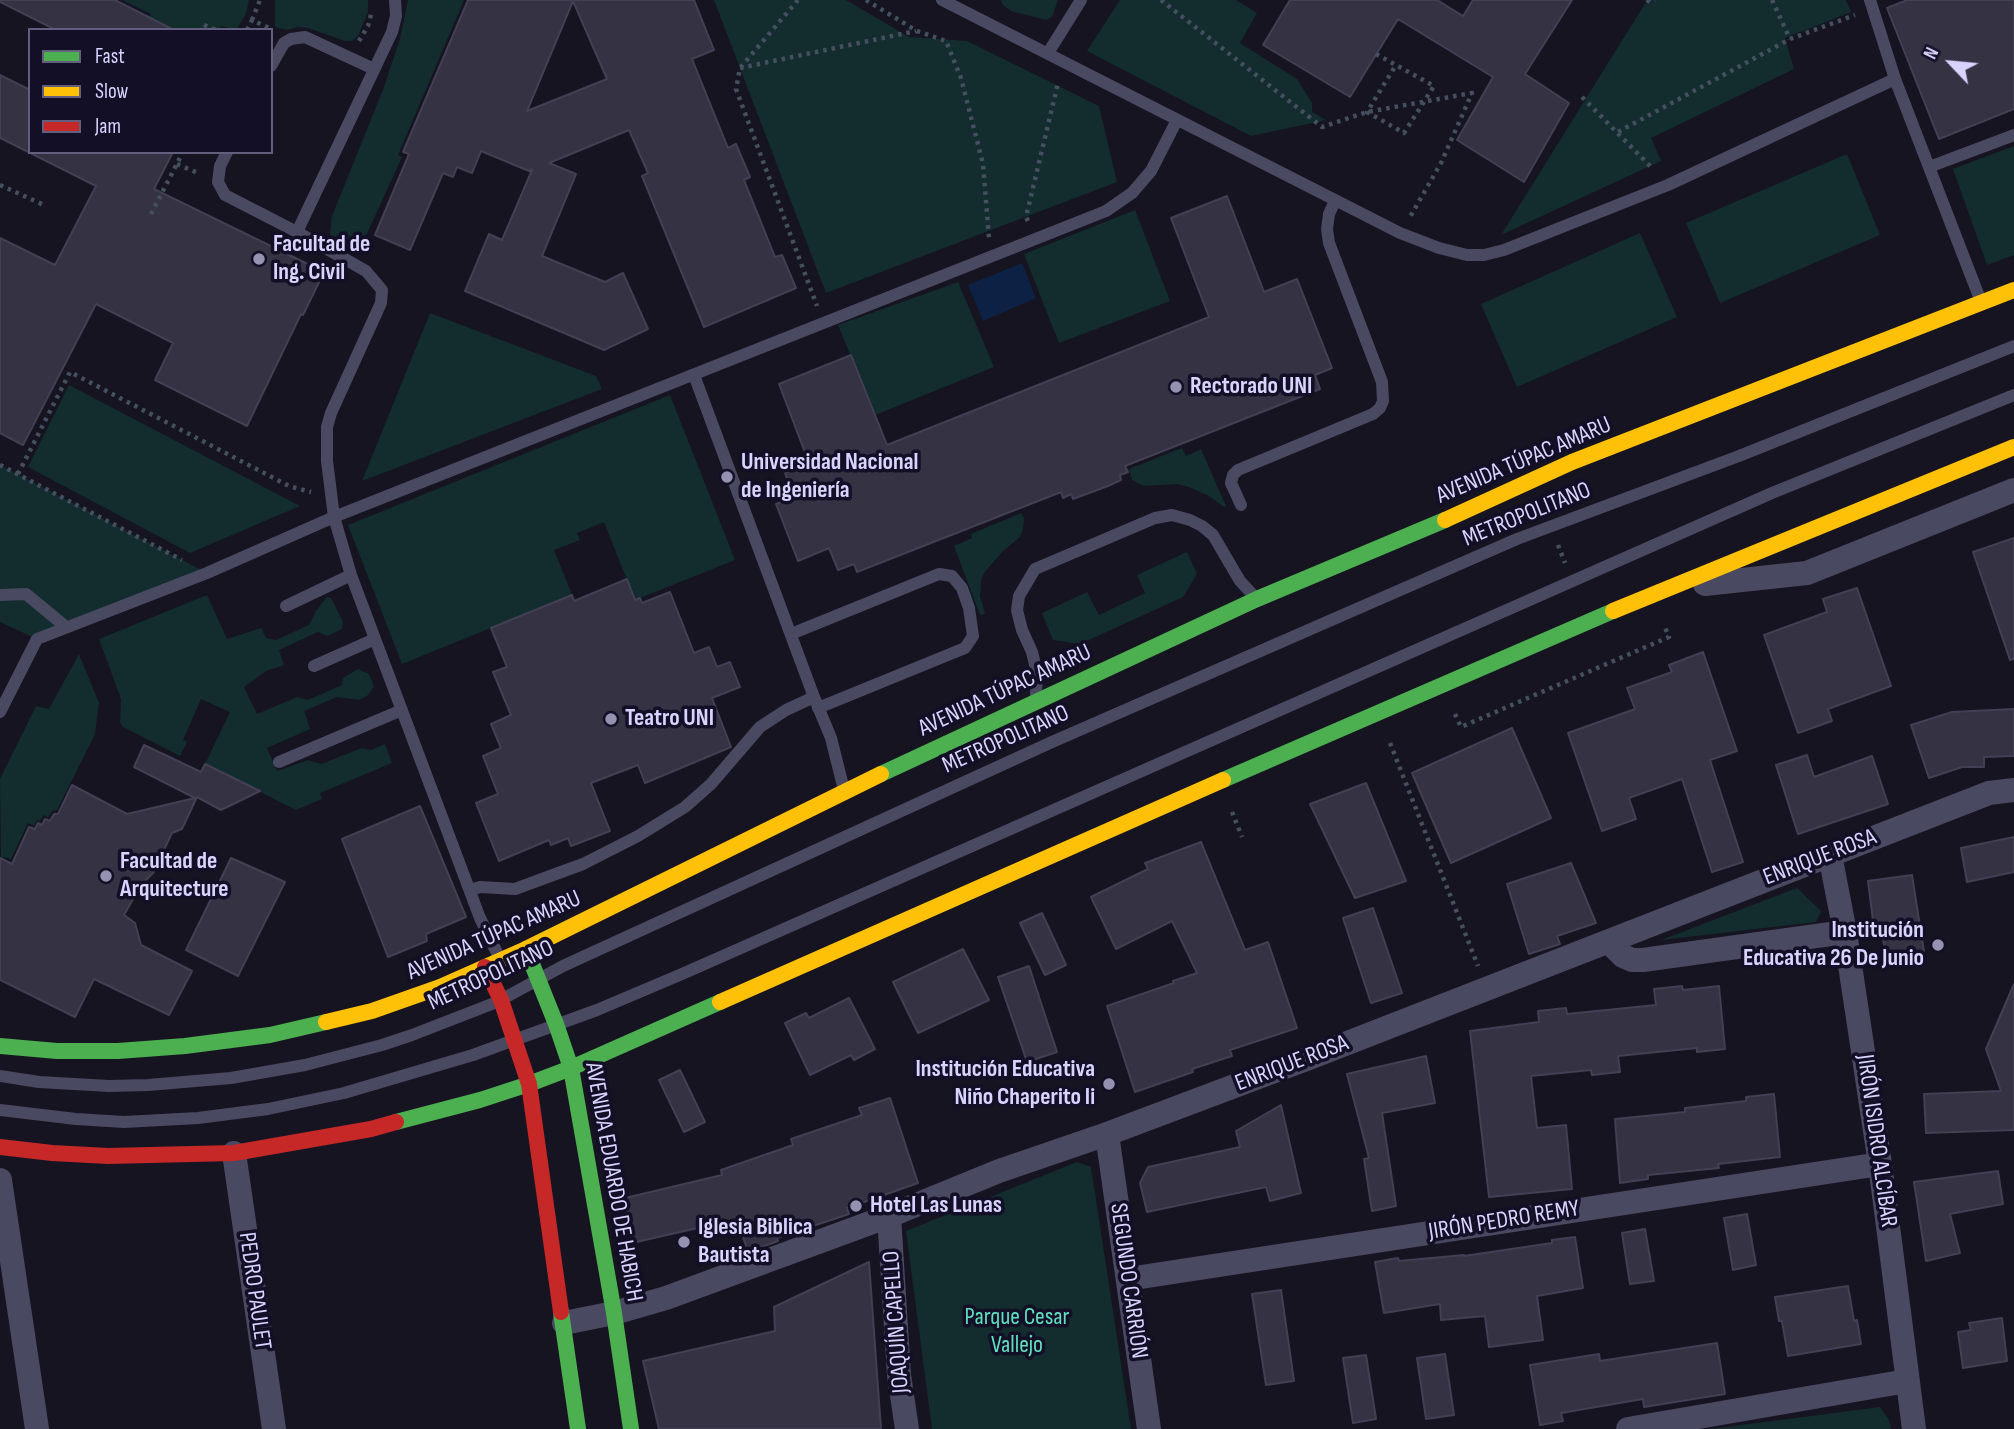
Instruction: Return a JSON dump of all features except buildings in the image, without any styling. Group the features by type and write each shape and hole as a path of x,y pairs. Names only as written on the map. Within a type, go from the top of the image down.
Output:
{"main road":[{"name":"AVENIDA TÚPAC AMARU","path":"0,1046 57,1051 118,1051 270,1035 372,1012 440,987 526,949 844,791 1257,599 1493,499 1572,462 2014,290"},
{"path":"0,1147 107,1156 234,1153 372,1129 530,1084 1659,591 2014,447"},
{"name":"AVENIDA EDUARDO DE HABICH","path":"526,949 571,1068 614,1313 631,1429"},
{"path":"485,967 501,1000 530,1084 579,1429"}],"street":[{"path":"1659,591 1807,573 2014,490"},
{"name":"ENRIQUE ROSA","path":"564,1322 614,1313 666,1298 890,1216 999,1171 1107,1134 1487,989 1989,793 2014,790"},
{"name":"JIRÓN ISIDRO ALCÍBAR","path":"1830,855 1845,932 1880,1164 1914,1429"},
{"path":"1614,940 1615,948 1622,956 1643,960 1845,932"},
{"name":"SEGUNDO CARRIÓN","path":"1107,1134 1150,1429"},
{"name":"PEDRO PAULET","path":"234,1153 274,1429"},
{"name":"JIRÓN PEDRO REMY","path":"1128,1279 1880,1164"},
{"path":"0,1180 37,1429"},
{"name":"JOAQUÍN CAPELLO","path":"890,1216 899,1376 907,1429"},
{"path":"1628,1429 1908,1381"}],"lane":[{"path":"297,232 392,32 396,16 394,0"},
{"path":"942,0 1400,233 1467,255 1484,255 1504,250 1668,185 1895,79"},
{"path":"967,0 975,17"},
{"path":"1048,53 1081,0"},
{"path":"1871,4 1895,79 1981,303"},
{"path":"273,62 284,43 298,37 312,39 374,69"},
{"path":"0,712 37,639 207,573 334,517 1106,211 1132,193 1151,171 1177,120"},
{"path":"1929,167 2014,135"},
{"path":"226,154 220,166 218,182 225,195 366,271 382,290 381,303 327,427 327,461 334,517 351,575 480,918 501,960"},
{"path":"1241,505 1231,483 1238,470 1373,414 1383,401 1382,382 1329,243 1329,214 1335,201"},
{"name":"METROPOLITANO","path":"0,1076 39,1082 110,1086 195,1082 267,1073 382,1045 501,1000 563,966 1052,742 1517,539 1739,456 2014,346"},
{"path":"694,375 831,738 844,791"},
{"path":"0,1110 124,1122 198,1118 268,1109 370,1087 473,1055 682,974 1772,493 2014,395"},
{"path":"1036,701 1037,673 1017,610 1019,596 1035,569 1155,517 1172,515 1190,520 1213,535 1240,581 1257,599"},
{"path":"470,890 480,887 515,889 583,864 638,836 685,807 711,784 760,727 786,710 816,703 965,648 973,636 969,608 962,588 952,576 939,574 791,634"},
{"path":"286,606 351,575"},
{"path":"0,595 26,594 66,627"},
{"path":"314,666 376,639"},
{"path":"279,762 402,710"}],"path":[{"path":"252,20 260,0"},
{"path":"349,57 368,26 373,0"},
{"path":"797,0 740,68 736,89 823,324"},
{"path":"866,0 917,31 946,41 961,78 983,164 987,232 993,256"},
{"path":"1161,0 1322,127 1367,112 1472,93 1441,163 1400,233"},
{"path":"1647,0 1654,0"},
{"path":"1772,0 1790,39"},
{"path":"1618,132 1790,39 1871,4"},
{"path":"204,24 212,28"},
{"path":"740,68 917,31"},
{"path":"1367,112 1404,133 1434,86 1376,54"},
{"path":"1035,239 1026,217 1065,62"},
{"path":"1367,112 1396,65"},
{"path":"1582,97 1668,185"},
{"path":"151,214 182,154"},
{"path":"0,185 46,206"},
{"path":"18,474 70,372 289,486 317,493 330,492"},
{"path":"0,465 207,573"},
{"path":"1557,542 1565,564"},
{"path":"1454,712 1461,727 1669,637 1659,591"},
{"path":"1378,713 1487,989"}],"green space":[{"path":"122,0 249,0 246,14 237,28 165,28 148,20 151,14"},
{"path":"275,0 368,0 368,12 358,36 352,41 345,41 308,28 287,30 275,27"},
{"path":"408,0 464,0 398,155 402,157 360,249 330,234 332,216 384,87 400,39"},
{"path":"714,0 846,0 909,37 967,41 1099,106 1117,182 826,293"},
{"path":"1001,0 1058,0 1052,17 1046,20 1011,11"},
{"path":"1120,0 1236,0 1257,13 1240,43 1297,79 1312,103 1312,112 1326,120 1251,136 1087,51"},
{"path":"1644,0 1846,0 1851,12 1785,38 1794,69 1651,138 1661,161 1501,235 1646,2"},
{"path":"2014,146 2014,255 1987,265 1953,169"},
{"path":"1847,154 1880,235 1720,303 1686,223"},
{"path":"1135,210 1170,301 1059,343 1024,254"},
{"path":"1640,233 1677,317 1517,387 1481,304"},
{"path":"958,282 994,367 875,415 838,325"},
{"path":"430,313 596,376 602,389 362,481"},
{"path":"69,385 300,506 190,553 28,467"},
{"path":"670,395 735,560 635,600 604,522 577,533 580,540 554,550 572,595 402,664 348,525"},
{"path":"1182,448 1186,456 1201,449 1226,506 1189,487 1177,484 1144,486 1132,480 1129,469"},
{"path":"0,465 207,573 37,639 0,622"},
{"path":"1021,513 1024,519 1020,537 1002,552 984,573 980,596 985,614 980,615 954,546 972,538 971,534"},
{"path":"1187,552 1197,574 1183,597 1080,644 1053,640 1042,613 1087,592 1099,615 1145,593 1137,575"},
{"path":"207,595 227,639 261,628 266,638 276,640 309,625 327,597 331,598 343,622 342,629 327,636 318,632 279,650 284,665 266,671 244,687 257,714 297,697 308,700 342,685 343,678 358,669 369,674 374,687 367,696 359,700 337,697 304,711 310,729 267,748 277,771 308,760 321,764 362,748 371,750 385,744 392,763 320,793 322,799 296,810 205,764 230,712 201,699 183,740 187,742 180,756 123,727 120,722 121,699 99,639"},
{"path":"79,654 99,703 95,734 57,810 52,811 48,818 44,815 34,826 28,823 11,859 4,857 1,863 0,779 36,706 49,709"},
{"path":"1797,888 1821,911 1816,922 1661,940"},
{"name":"Parque Cesar Vallejo","path":"1077,1162 1091,1167 1131,1429 932,1429 906,1231"},
{"path":"1880,1407 1889,1420 1891,1429 1711,1429"}],"water":[{"path":"1022,263 1036,298 983,321 968,285"}],"traffic: fast":[{"path":"881,774 1257,599 1445,520"},
{"path":"1223,780 1613,611"},
{"path":"526,949 571,1068 614,1313 631,1429"},
{"path":"396,1122 529,1084 720,1002"},
{"path":"0,1046 57,1051 118,1051 270,1035 326,1022"},
{"path":"561,1312 578,1429"}],"traffic: slow":[{"path":"1445,520 1572,462 2014,290"},
{"path":"1613,611 2014,447"},
{"path":"326,1022 372,1011 440,987 526,949 881,774"},
{"path":"720,1002 1223,780"}],"traffic: jam":[{"path":"485,967 501,1000 529,1084 561,1312"},
{"path":"0,1147 108,1156 234,1153 371,1129 396,1122"}],"place":[{"name":"Facultad de Ing. Civil","path":"259,259"},
{"name":"Rectorado UNI","path":"1176,387"},
{"name":"Universidad Nacional de Ingeniería","path":"727,477"},
{"name":"Teatro UNI","path":"611,719"},
{"name":"Facultad de Arquitecture","path":"106,876"},
{"name":"Institución Educativa 26 De Junio","path":"1938,945"},
{"name":"Institución Educativa Niño Chaperito Ii","path":"1109,1084"},
{"name":"Hotel Las Lunas","path":"856,1206"},
{"name":"Iglesia Biblica Bautista","path":"684,1242"}]}
